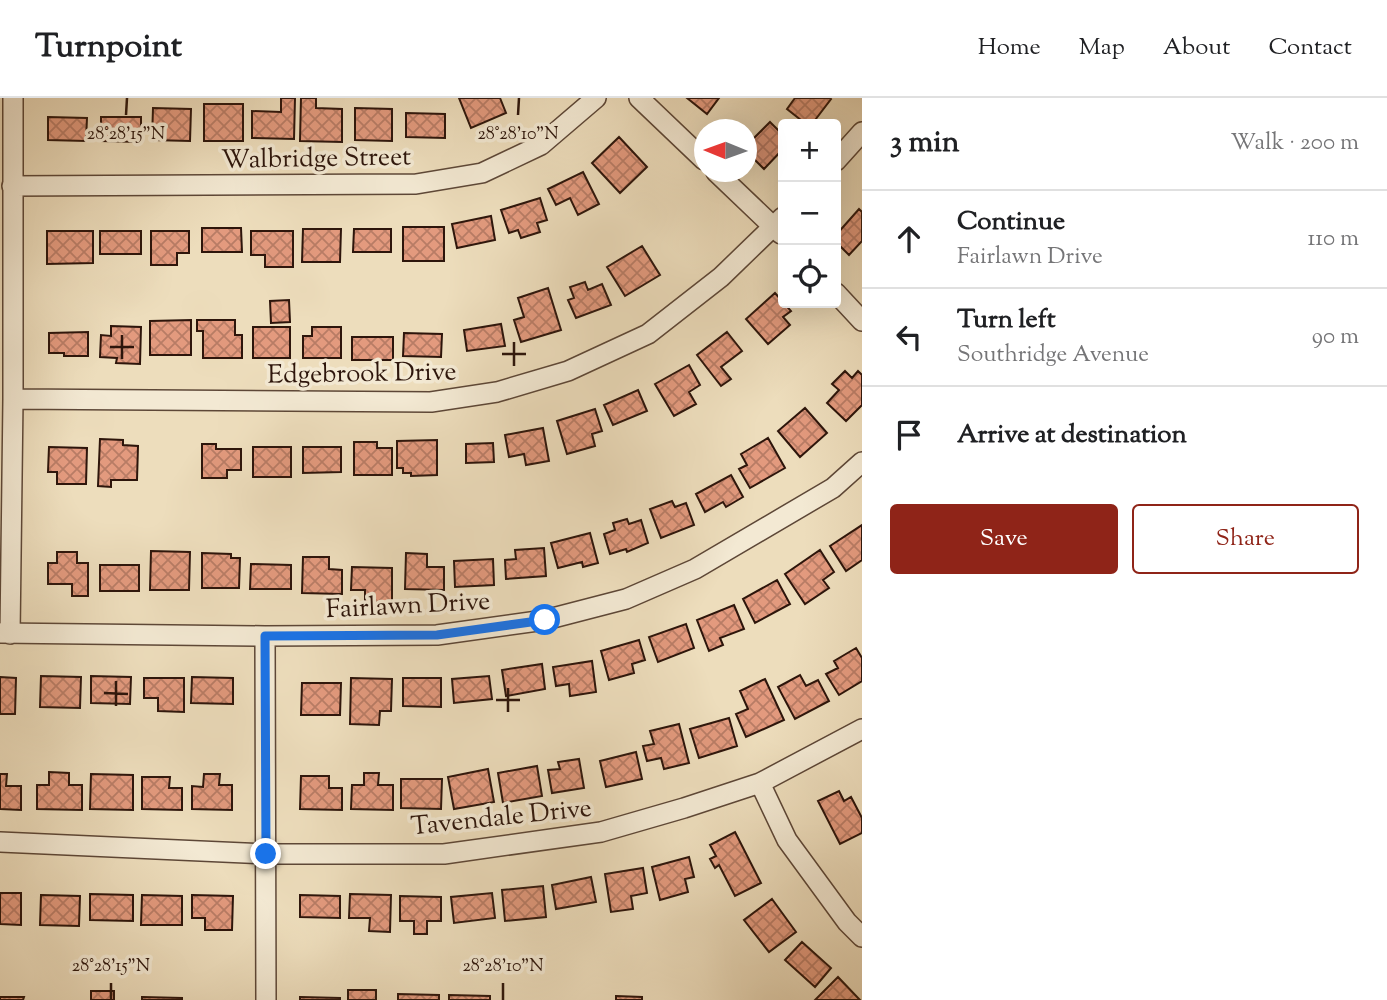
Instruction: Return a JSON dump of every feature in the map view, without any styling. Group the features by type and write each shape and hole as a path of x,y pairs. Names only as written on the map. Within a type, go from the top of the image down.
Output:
{"street":[{"path":"5,634 13,399 13,98"},
{"name":"Walbridge Street","path":"12,186 416,184 482,173 541,145 597,98"},
{"path":"639,98 694,150"},
{"path":"841,155 862,132"},
{"path":"728,182 778,224"},
{"name":"Edgebrook Drive","path":"13,399 431,402 497,392 568,371 648,334 778,228"},
{"path":"841,298 862,321"},
{"name":"Fairlawn Drive","path":"5,634 437,635 545,620 626,599 695,569 832,488 862,462"},
{"path":"265,636 266,1000"},
{"name":"Tavendale Drive","path":"0,842 266,854 444,854 601,832 684,808 760,783 862,729"},
{"path":"760,783 788,840 847,922 862,937"}],"building":[{"path":"281,98 295,98 294,139 252,138 252,111 281,112"},
{"path":"301,98 316,98 316,108 342,109 342,142 300,141"},
{"path":"459,98 500,98 506,113 471,128"},
{"path":"687,98 719,98 707,114"},
{"path":"795,98 831,99 816,119 800,119 787,109"},
{"path":"204,104 243,104 243,141 204,141"},
{"path":"153,108 191,109 190,141 152,140"},
{"path":"355,108 392,109 392,141 355,140"},
{"path":"406,113 445,114 445,138 406,137"},
{"path":"48,117 87,118 86,141 48,140"},
{"path":"101,117 141,117 141,142 101,141"},
{"path":"770,122 778,130 778,154 764,169 757,162 757,135"},
{"path":"619,137 647,167 620,193 592,163"},
{"path":"583,172 599,204 578,215 570,198 556,205 548,189"},
{"path":"540,198 547,220 537,223 540,232 521,238 518,230 509,233 501,210"},
{"path":"859,209 862,212 862,241 849,255 841,247 841,229"},
{"path":"491,216 495,240 457,248 452,224"},
{"path":"403,227 444,227 444,261 403,261"},
{"path":"202,228 241,228 242,252 202,252"},
{"path":"303,229 341,229 340,262 302,262"},
{"path":"354,229 391,229 391,252 353,252"},
{"path":"47,231 93,231 93,263 47,264"},
{"path":"100,231 141,231 141,254 100,254"},
{"path":"151,231 189,231 189,253 177,253 177,265 151,265"},
{"path":"251,231 293,231 293,267 265,267 265,255 251,255"},
{"path":"642,246 660,275 625,296 607,267"},
{"path":"585,282 588,290 602,284 611,305 576,318 568,300 574,298 570,287"},
{"path":"548,288 561,330 521,342 514,320 524,317 518,298"},
{"path":"775,293 778,296 778,308 788,308 791,311 783,317 790,325 768,344 746,319"},
{"path":"289,300 290,322 271,323 270,301"},
{"path":"191,320 191,355 150,355 150,321"},
{"path":"197,320 235,320 235,335 242,335 242,358 203,358 203,331 197,331"},
{"path":"501,324 505,346 467,351 464,330"},
{"path":"111,326 141,327 140,364 116,363 117,358 100,357 101,335 111,336"},
{"path":"253,327 290,327 290,358 253,358"},
{"path":"312,327 341,327 341,358 303,358 303,336 312,336"},
{"path":"88,332 88,356 49,353 49,333"},
{"path":"727,332 742,351 721,367 731,379 721,386 697,355"},
{"path":"404,333 442,334 441,357 403,356"},
{"path":"352,337 393,337 393,360 352,360"},
{"path":"689,365 700,385 689,392 696,404 674,416 655,384"},
{"path":"845,371 852,378 858,371 862,375 862,405 846,421 827,403 839,390 832,384"},
{"path":"638,390 647,411 613,425 604,405"},
{"path":"805,408 827,433 800,457 778,431"},
{"path":"595,409 602,431 592,434 595,446 567,454 557,421"},
{"path":"543,428 549,461 526,465 524,454 509,457 505,435"},
{"path":"768,438 785,468 750,488 739,469 747,465 741,454"},
{"path":"100,439 123,440 123,445 138,446 137,480 111,480 111,487 98,486"},
{"path":"437,440 437,475 411,476 411,473 403,473 403,468 397,468 397,441"},
{"path":"354,442 377,442 377,448 392,448 392,475 354,475"},
{"path":"493,443 494,462 466,463 466,444"},
{"path":"202,444 216,444 216,449 241,449 241,470 227,470 227,478 202,478"},
{"path":"49,447 87,448 86,484 57,484 57,472 48,472"},
{"path":"253,447 291,447 291,477 253,477"},
{"path":"303,447 341,447 341,472 303,473"},
{"path":"731,475 743,497 726,507 723,502 705,512 696,494"},
{"path":"672,501 675,507 686,503 694,525 661,538 650,509"},
{"path":"627,519 629,524 641,520 648,543 627,552 626,549 610,554 604,534 615,530 613,523"},
{"path":"862,525 862,560 846,571 830,546"},
{"path":"590,533 598,563 583,567 582,562 558,568 551,543"},
{"path":"544,548 546,576 506,579 505,560 516,559 515,550"},
{"path":"820,550 834,572 823,580 829,588 805,604 785,574"},
{"path":"151,551 190,552 189,590 150,590"},
{"path":"57,552 77,552 77,563 88,563 88,596 72,596 72,584 48,584 48,563 57,563"},
{"path":"202,553 231,554 231,558 240,558 239,588 202,588"},
{"path":"406,553 427,554 427,567 444,567 444,590 405,589"},
{"path":"303,557 329,557 329,569 342,570 342,594 302,593"},
{"path":"493,559 494,585 455,587 454,561"},
{"path":"251,564 291,565 291,589 250,589"},
{"path":"100,565 139,565 139,591 100,591"},
{"path":"352,567 392,568 392,603 365,602 365,590 351,590"},
{"path":"777,580 790,604 755,623 743,599"},
{"path":"734,605 744,629 720,638 723,645 709,651 697,620"},
{"path":"686,624 694,648 658,662 649,637"},
{"path":"639,640 645,660 632,664 634,673 609,680 601,651"},
{"path":"856,648 862,658 862,681 839,695 826,674 838,668 834,661"},
{"path":"592,661 596,692 570,696 569,684 556,686 553,667"},
{"path":"542,664 545,689 506,696 502,670"},
{"path":"800,675 806,686 818,680 829,701 795,719 778,687"},
{"path":"41,676 81,677 80,708 40,707"},
{"path":"91,676 131,677 130,704 91,703"},
{"path":"489,676 492,699 454,703 452,679"},
{"path":"0,677 16,678 15,714 0,714"},
{"path":"192,677 233,678 233,704 191,703"},
{"path":"144,678 184,678 184,712 158,711 158,698 144,698"},
{"path":"351,678 392,679 391,711 380,711 379,725 350,724"},
{"path":"403,678 441,678 441,707 403,706"},
{"path":"765,679 784,720 746,737 736,714 748,709 740,691"},
{"path":"302,683 341,683 340,715 301,715"},
{"path":"729,718 737,746 699,758 690,729"},
{"path":"679,724 689,763 664,769 661,758 647,761 643,746 654,744 650,731"},
{"path":"636,752 642,779 606,787 600,761"},
{"path":"579,759 584,788 552,793 548,770 560,769 558,762"},
{"path":"537,766 542,796 503,803 498,773"},
{"path":"488,769 494,802 454,809 448,777"},
{"path":"49,772 69,773 69,785 82,785 82,810 37,809 37,785 49,785"},
{"path":"364,773 379,773 378,785 393,785 393,810 351,809 352,785 364,785"},
{"path":"0,774 7,774 6,786 21,786 21,810 0,809"},
{"path":"91,774 133,775 133,810 90,809"},
{"path":"204,774 220,774 219,785 232,785 232,810 192,809 192,786 203,787"},
{"path":"301,776 329,776 329,788 342,788 342,810 300,809"},
{"path":"142,777 170,777 169,788 182,788 182,810 142,809"},
{"path":"401,779 442,779 441,809 401,808"},
{"path":"839,791 844,801 851,797 862,818 862,833 840,844 818,801"},
{"path":"735,832 761,883 735,896 719,865 715,868 710,859 716,856 710,845"},
{"path":"689,857 694,877 685,879 688,892 660,900 652,867"},
{"path":"643,868 647,893 631,896 633,909 611,912 605,874"},
{"path":"591,877 596,902 556,909 552,885"},
{"path":"543,886 546,917 505,921 502,890"},
{"path":"0,893 21,893 21,925 0,924"},
{"path":"492,893 495,918 454,923 451,897"},
{"path":"90,894 133,895 133,921 90,920"},
{"path":"350,894 391,895 390,932 369,931 370,918 349,918"},
{"path":"41,895 80,896 79,926 40,925"},
{"path":"142,895 182,896 182,925 141,925"},
{"path":"192,895 233,896 232,930 205,930 205,918 192,918"},
{"path":"300,895 340,896 340,918 300,917"},
{"path":"400,896 441,897 441,921 427,921 427,934 414,934 414,921 400,921"},
{"path":"772,899 796,932 769,952 744,920"},
{"path":"802,942 831,968 815,987 785,960"},
{"path":"838,977 860,1000 815,1000"},
{"path":"348,990 376,990 376,1000 348,1000"},
{"path":"91,991 114,991 114,1000 91,1000"},
{"path":"398,994 439,995 439,1000 398,1000"},
{"path":"449,995 490,996 490,1000 449,1000"},
{"path":"616,996 642,997 642,1000 616,1000"},
{"path":"0,997 24,997 23,1000 0,1000"},
{"path":"142,997 182,998 182,1000 142,1000"},
{"path":"300,997 340,998 340,1000 300,1000"}],"route":[{"path":"266,854 265,636 437,635 545,620"}]}
